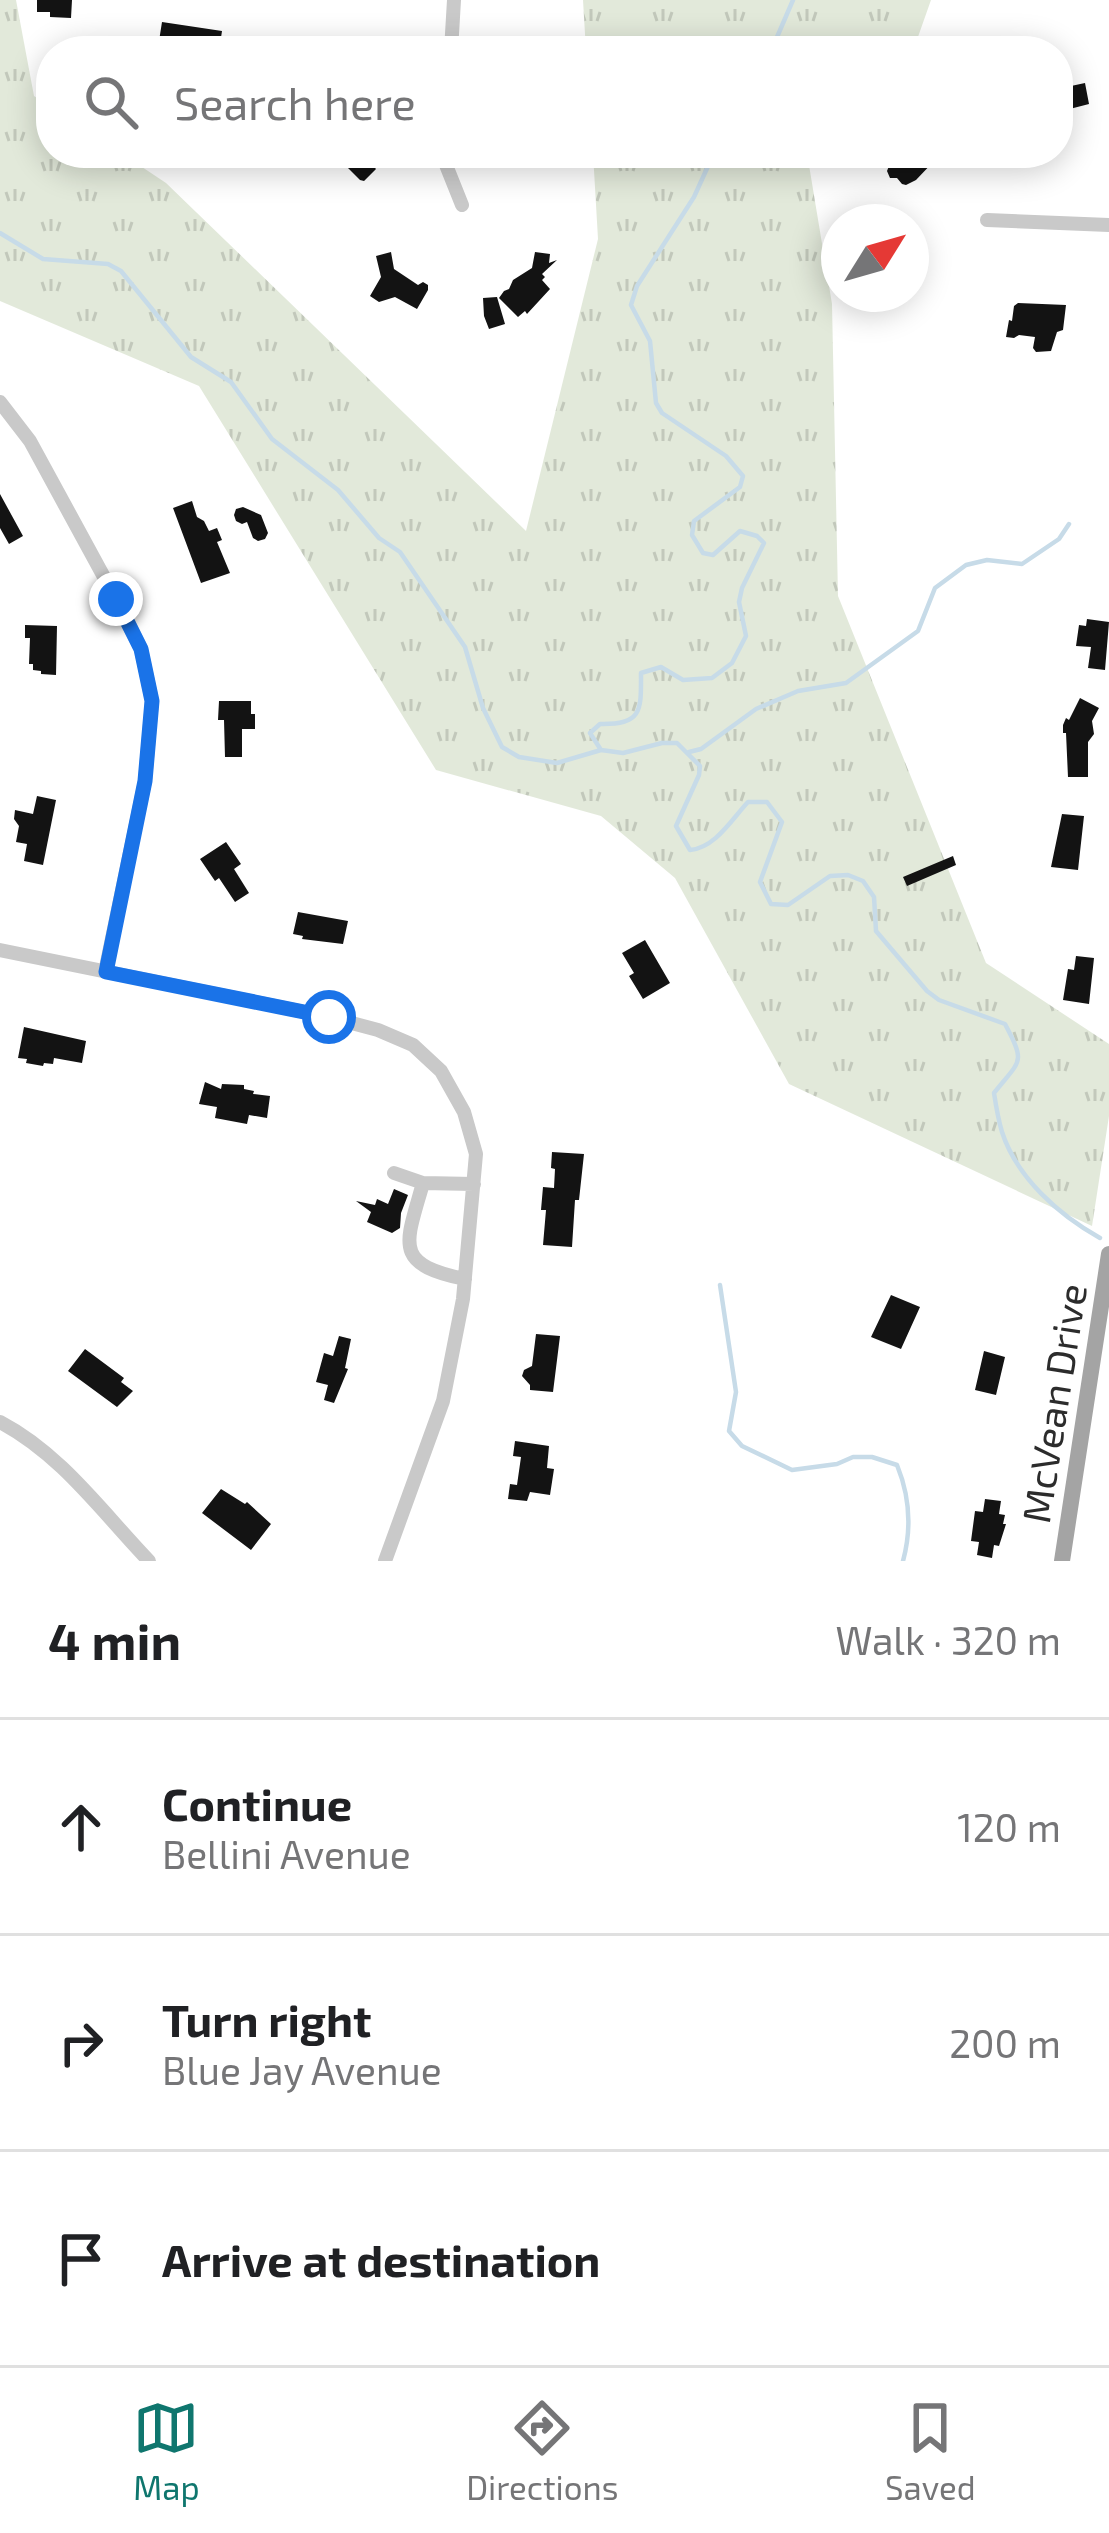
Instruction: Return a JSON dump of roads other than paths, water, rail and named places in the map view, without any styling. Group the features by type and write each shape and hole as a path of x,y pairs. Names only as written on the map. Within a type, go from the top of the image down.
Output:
{"main road":[{"name":"McVean Drive","path":"1062,1561 1109,1254"}],"street":[{"path":"452,36 454,0"},
{"path":"447,168 462,205"},
{"path":"987,220 1109,225"},
{"path":"0,401 30,441 116,599 141,649 152,701 145,781 106,972"},
{"path":"0,950 378,1030 413,1045 441,1071 464,1112 476,1154 465,1279 442,1401 385,1561"},
{"path":"394,1173 423,1184 474,1184"},
{"path":"423,1184 408,1238 413,1256 433,1273 465,1279"},
{"path":"0,1422 68,1471 149,1561"}],"waterway":[{"path":"777,36 793,0"},
{"path":"601,750 590,733 600,724 625,722 637,713 641,673 661,667 683,680 712,678 732,663 746,636 739,602 742,588 764,543 740,531 713,555 703,553 692,535 694,521 740,487 743,476 726,456 662,413 656,403 650,341 631,305 637,286 707,168"},
{"path":"0,233 43,259 108,264 121,271 191,357 231,382 272,439 338,490 379,538 400,552 465,647 483,708 502,747 519,757 557,763 601,750 623,753 677,743 700,766 676,826 690,850 715,838 748,802 767,802 782,822 760,882 771,904 788,905 830,876 848,875 863,881 874,897 876,931 927,991 939,1000 1005,1024 1018,1061 994,1093 1009,1149 1041,1194 1100,1238"},
{"path":"689,752 701,749 756,709 798,691 846,683 918,631 935,588 966,565 987,560 1022,564 1059,539 1069,524"},
{"path":"720,1285 736,1392 729,1431 742,1446 792,1470 853,1457 897,1465 908,1513 903,1561"}]}
